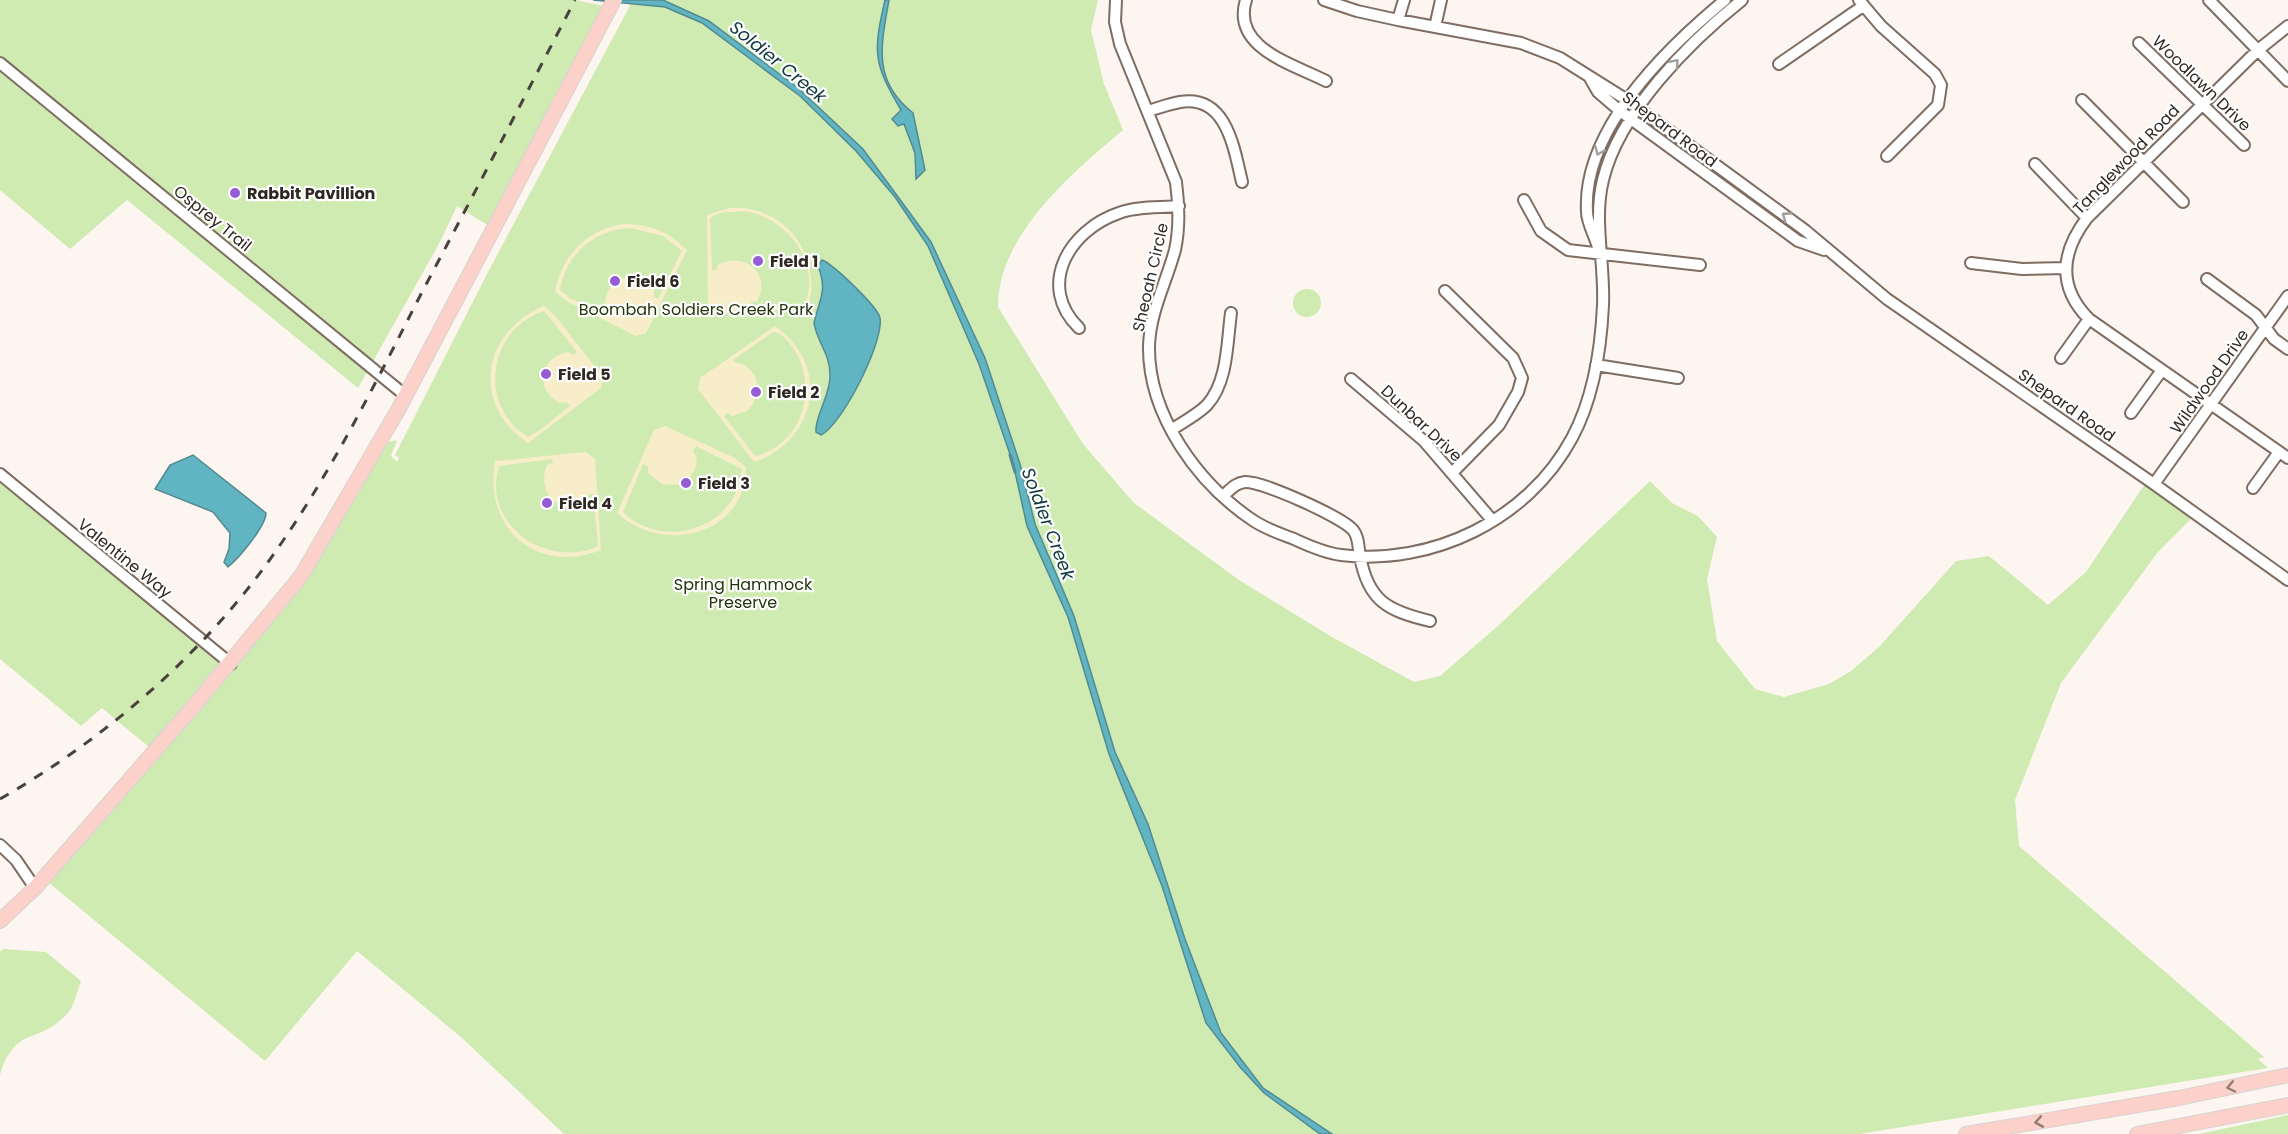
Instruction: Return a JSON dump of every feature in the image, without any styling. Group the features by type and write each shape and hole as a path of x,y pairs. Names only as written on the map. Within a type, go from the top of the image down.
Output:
{"main road":[{"path":"0,921 35,888 231,664 301,576 406,396 611,5"},
{"path":"1966,1134 2179,1098 2288,1075"},
{"path":"2137,1134 2288,1105"}],"street":[{"name":"Sheoah Circle","path":"1116,0 1115,22 1120,44 1176,182 1179,206 1174,250 1153,314 1149,345 1150,370 1156,395 1172,429 1196,468 1238,510 1269,528 1311,547 1333,554 1360,557 1412,554 1438,547 1492,520 1513,508 1528,494 1561,455 1584,408 1596,365 1604,304 1601,255 1602,182 1612,152 1638,108 1693,44 1742,0"},
{"path":"1246,0 1242,12 1244,27 1249,38 1263,49 1326,81"},
{"name":"Shepard Road","path":"1324,0 1398,20 1537,47 1560,58 1627,100 1806,231 1887,299 2154,483 2288,580"},
{"path":"1398,20 1404,0"},
{"path":"1435,27 1441,0"},
{"name":"Sheoah Circle","path":"1601,255 1587,214 1589,179 1600,146 1627,100 1668,53 1725,0"},
{"path":"2209,0 2288,81"},
{"path":"1779,64 1861,3 1889,34 1935,74 1941,85 1938,105 1887,156"},
{"name":"Tanglewood Road","path":"2284,455 2089,319 2079,309 2073,297 2067,283 2066,268 2068,247 2087,218 2258,50 2288,26"},
{"name":"Woodlawn Drive","path":"2139,43 2244,145"},
{"name":"Osprey Trail","path":"0,63 406,396"},
{"name":"Shepard Road","path":"1589,78 1598,92 1620,111 1798,241 1831,253"},
{"path":"2082,100 2183,202"},
{"path":"1148,111 1181,102 1193,102 1215,111 1230,132 1242,182"},
{"path":"2035,164 2087,218"},
{"path":"1524,200 1541,231 1553,242 1568,250 1700,265"},
{"path":"1079,328 1064,309 1058,293 1059,278 1074,244 1104,218 1122,211 1179,206"},
{"path":"1971,263 2022,269 2066,268"},
{"path":"2207,279 2256,315 2274,339 2288,349"},
{"path":"1445,291 1513,358 1522,378 1518,392 1499,425 1453,472"},
{"name":"Wildwood Drive","path":"2154,483 2288,296"},
{"path":"1172,429 1202,409 1215,391 1223,366 1231,313"},
{"path":"2061,358 2089,319"},
{"path":"1596,365 1678,378"},
{"path":"2132,413 2162,370"},
{"name":"Dunbar Drive","path":"1351,379 1424,441 1492,520"},
{"path":"2253,488 2284,455"},
{"name":"Valentine Way","path":"0,474 231,664"},
{"path":"1223,496 1236,484 1250,482 1309,503 1353,531 1366,584 1372,594 1397,612 1430,621"},
{"path":"0,846 16,860 35,888"}],"green space":[{"path":"0,0 575,0 605,6 489,226 457,206 440,242 358,388 127,200 70,249 0,190"},
{"name":"Spring Hammock Preserve","path":"633,0 1098,0 1091,30 1104,84 1123,130 1061,186 1024,231 1010,255 1001,281 998,307 1083,444 1134,503 1239,580 1332,637 1414,682 1440,676 1499,625 1650,481 1672,503 1698,516 1717,537 1707,579 1717,641 1755,689 1784,697 1829,684 1851,671 1879,647 1956,561 1989,556 2048,605 2086,572 2145,484 2192,518 2158,552 2061,683 2015,800 2019,846 2264,1057 2258,1059 2268,1068 1859,1134 564,1134 462,1038 357,951 265,1061 48,882 271,624 305,579 386,443 397,440 391,456 397,462 399,458 395,455 487,274"},
{"path":"1307,289 1317,293 1321,303 1317,313 1307,317 1297,313 1293,303 1297,293"},
{"path":"0,477 227,661 150,748 102,708 81,726 0,659"},
{"path":"3,949 46,952 81,981 69,1012 56,1024 20,1042 6,1059 0,1075 0,952"},
{"path":"2288,1115 2288,1134 2199,1134"}],"sand":[{"path":"729,208 749,209 767,214 783,224 795,237 804,252 810,269 811,288 808,308 716,314 708,307 707,215","holes":["745,211 774,222 797,244 809,272 809,288 805,304 751,308 751,302 757,301 761,291 761,282 753,267 737,260 728,261 718,265 717,270 712,270 710,218 720,213"]},
{"path":"624,224 651,227 673,238 687,250 646,333 636,336 568,302 555,292 564,266 578,246 588,238 611,227","holes":["631,228 663,236 682,251 658,299 654,297 654,289 646,282 638,278 622,278 615,282 606,297 605,307 609,311 606,315 570,298 560,290 569,265 584,246 594,239 618,229"]},
{"path":"544,306 556,317 603,377 601,388 528,443 509,427 497,409 491,389 491,370 496,350 507,333 523,318","holes":["544,311 577,352 573,355 568,352 551,360 544,374 543,382 551,397 559,403 567,402 570,406 528,437 512,423 501,407 496,388 496,369 501,351 511,334 525,320"]},
{"path":"775,326 793,342 804,361 810,380 810,400 804,420 792,437 776,451 754,462 698,389 700,378","holes":["773,332 789,343 800,360 805,394 796,426 772,450 755,456 724,416 728,413 732,416 747,411 755,399 758,387 750,370 733,360"]},
{"path":"665,426 733,457 746,467 742,491 732,509 717,523 698,532 678,535 656,533 635,526 617,513 654,430","holes":["696,446 742,469 737,489 727,506 713,519 696,528 677,532 658,530 639,524 623,512 643,464 648,466 648,473 662,484 679,485 688,479 694,470 697,461 693,451"]},
{"path":"586,452 595,459 601,550 578,556 556,556 536,551 520,540 506,526 497,507 493,485 495,461","holes":["552,459 553,463 547,465 544,484 547,492 558,504 574,506 584,503 589,494 593,494 598,545 594,548 575,552 555,551 537,545 521,535 508,522 500,506 496,487 499,466"]}],"water":[{"path":"593,0 663,0 709,21 798,88 863,149 931,242 985,358 1020,464 1035,524 1074,616 1115,752 1148,824 1185,939 1221,1033 1263,1088 1332,1134 1320,1134 1264,1093 1240,1067 1206,1023 1162,886 1109,754 1068,617 1027,526 1013,463 979,364 928,246 895,197 856,151 800,96 702,23 665,7"},
{"path":"885,0 889,0 882,47 885,75 900,101 913,113 925,170 916,179 915,153 904,124 898,126 892,119 901,110 885,80 878,57 877,45"},
{"path":"822,260 854,286 872,305 880,318 875,345 860,382 840,416 821,435 816,432 816,427 828,391 830,377 826,355 814,323 822,289 818,266"},
{"path":"193,455 266,513 262,526 228,567 224,562 229,549 230,533 213,512 155,489 170,465"}],"waterway":[{"name":"Soldier Creek","path":"1010,455 1015,472"}],"railway":[{"path":"0,799 79,748 153,689 220,622 278,548 354,424 575,0"}],"place":[{"name":"Rabbit Pavillion","path":"235,193"},
{"name":"Field 1","path":"758,261"},
{"name":"Field 6","path":"615,281"},
{"name":"Field 5","path":"546,374"},
{"name":"Field 2","path":"756,392"},
{"name":"Field 3","path":"686,483"},
{"name":"Field 4","path":"547,503"}],"park label":[{"name":"Boombah Soldiers Creek Park","path":"696,309"}]}
